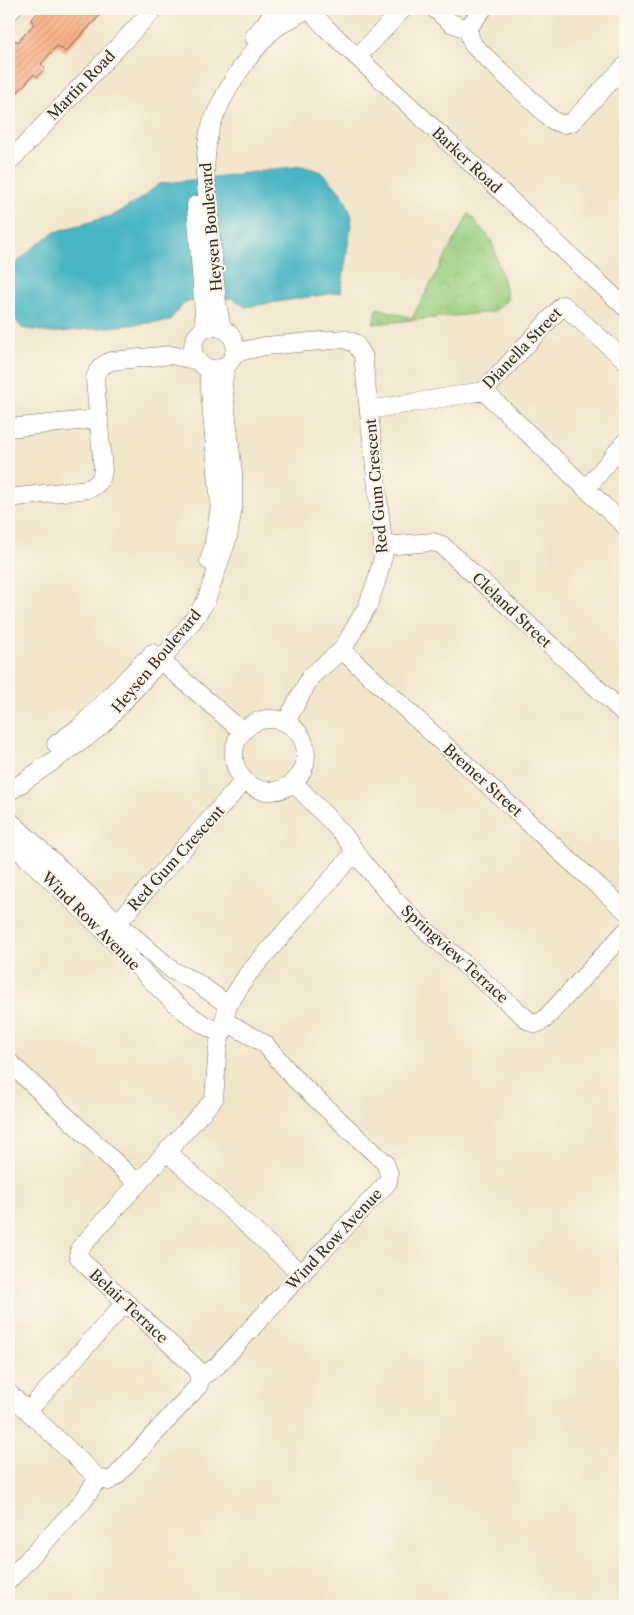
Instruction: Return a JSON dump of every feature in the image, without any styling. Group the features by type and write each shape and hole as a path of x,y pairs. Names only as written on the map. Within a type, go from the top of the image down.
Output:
{"street":[{"path":"9,13 12,9"},
{"name":"Martin Road","path":"9,162 154,9"},
{"name":"Heysen Boulevard","path":"9,777 80,726 194,619 206,601 228,537 233,507 233,472 223,384 224,343 211,306 200,173 204,126 220,83 234,61 277,9"},
{"path":"365,49 403,9"},
{"path":"435,9 451,23 467,29 473,44 551,119 559,124 572,122 625,66"},
{"path":"467,29 483,9"},
{"name":"Heysen Boulevard","path":"200,173 211,124 247,60 272,31 307,10"},
{"name":"Barker Road","path":"307,10 625,308"},
{"name":"Dianella Street","path":"369,410 484,391 563,305 625,360"},
{"path":"171,355 194,343 196,337 224,343"},
{"name":"Red Gum Crescent","path":"203,364 220,368 224,343 266,346 344,339 355,343 363,354 384,553 376,583 366,607 342,650 311,676 286,722"},
{"name":"Heysen Boulevard","path":"9,792 94,732 156,656 196,594 205,575 213,548 220,506 203,364 193,349 194,343"},
{"path":"9,498 88,489 99,482 103,470 95,379 100,368 111,361 171,355 203,364"},
{"path":"484,391 625,526"},
{"path":"9,428 99,419"},
{"path":"586,489 625,442"},
{"name":"Cleland Street","path":"384,546 433,542 442,545 625,714"},
{"name":"Bremer Street","path":"342,650 625,910"},
{"path":"156,656 242,732"},
{"path":"275,719 286,722 296,729 303,739 306,750 306,762 301,774 294,783 284,788 269,791 253,787 244,781 234,762 234,751 242,732 252,724 263,720 275,719"},
{"name":"Red Gum Crescent","path":"113,928 244,781"},
{"name":"Springview Terrace","path":"294,783 343,834 355,852 388,892 421,926 528,1021 536,1024 544,1020 625,932"},
{"name":"Wind Row Avenue","path":"9,820 113,928 146,975 180,1007 213,1030 225,1020"},
{"name":"Wind Row Avenue","path":"9,841 113,928 173,971 196,982 225,1020 265,1044 294,1078 385,1163 390,1174 388,1182 217,1366 200,1378"},
{"path":"225,1020 248,974 355,852"},
{"name":"Belair Terrace","path":"200,1378 198,1370 125,1303 78,1256 80,1248 214,1099 218,1046 225,1020"},
{"path":"9,1062 138,1184"},
{"path":"167,1152 301,1274"},
{"path":"125,1303 16,1402 98,1478 109,1481 116,1476 199,1385 200,1378"},
{"path":"9,1580 83,1501 98,1478"}],"green space":[{"path":"469,213 492,242 508,299 494,312 373,324 377,308 412,318"}],"water":[{"path":"302,166 322,172 343,195 352,217 341,292 245,307 233,298 185,302 169,321 51,333 22,328 9,312 9,275 13,267 31,249 55,232 114,215 139,200 159,184"}],"building":[{"path":"41,9 106,9 65,52 58,46 55,48 41,64 45,68 37,77 34,74 9,102 9,48 16,40 18,42 34,24 31,20"}]}
